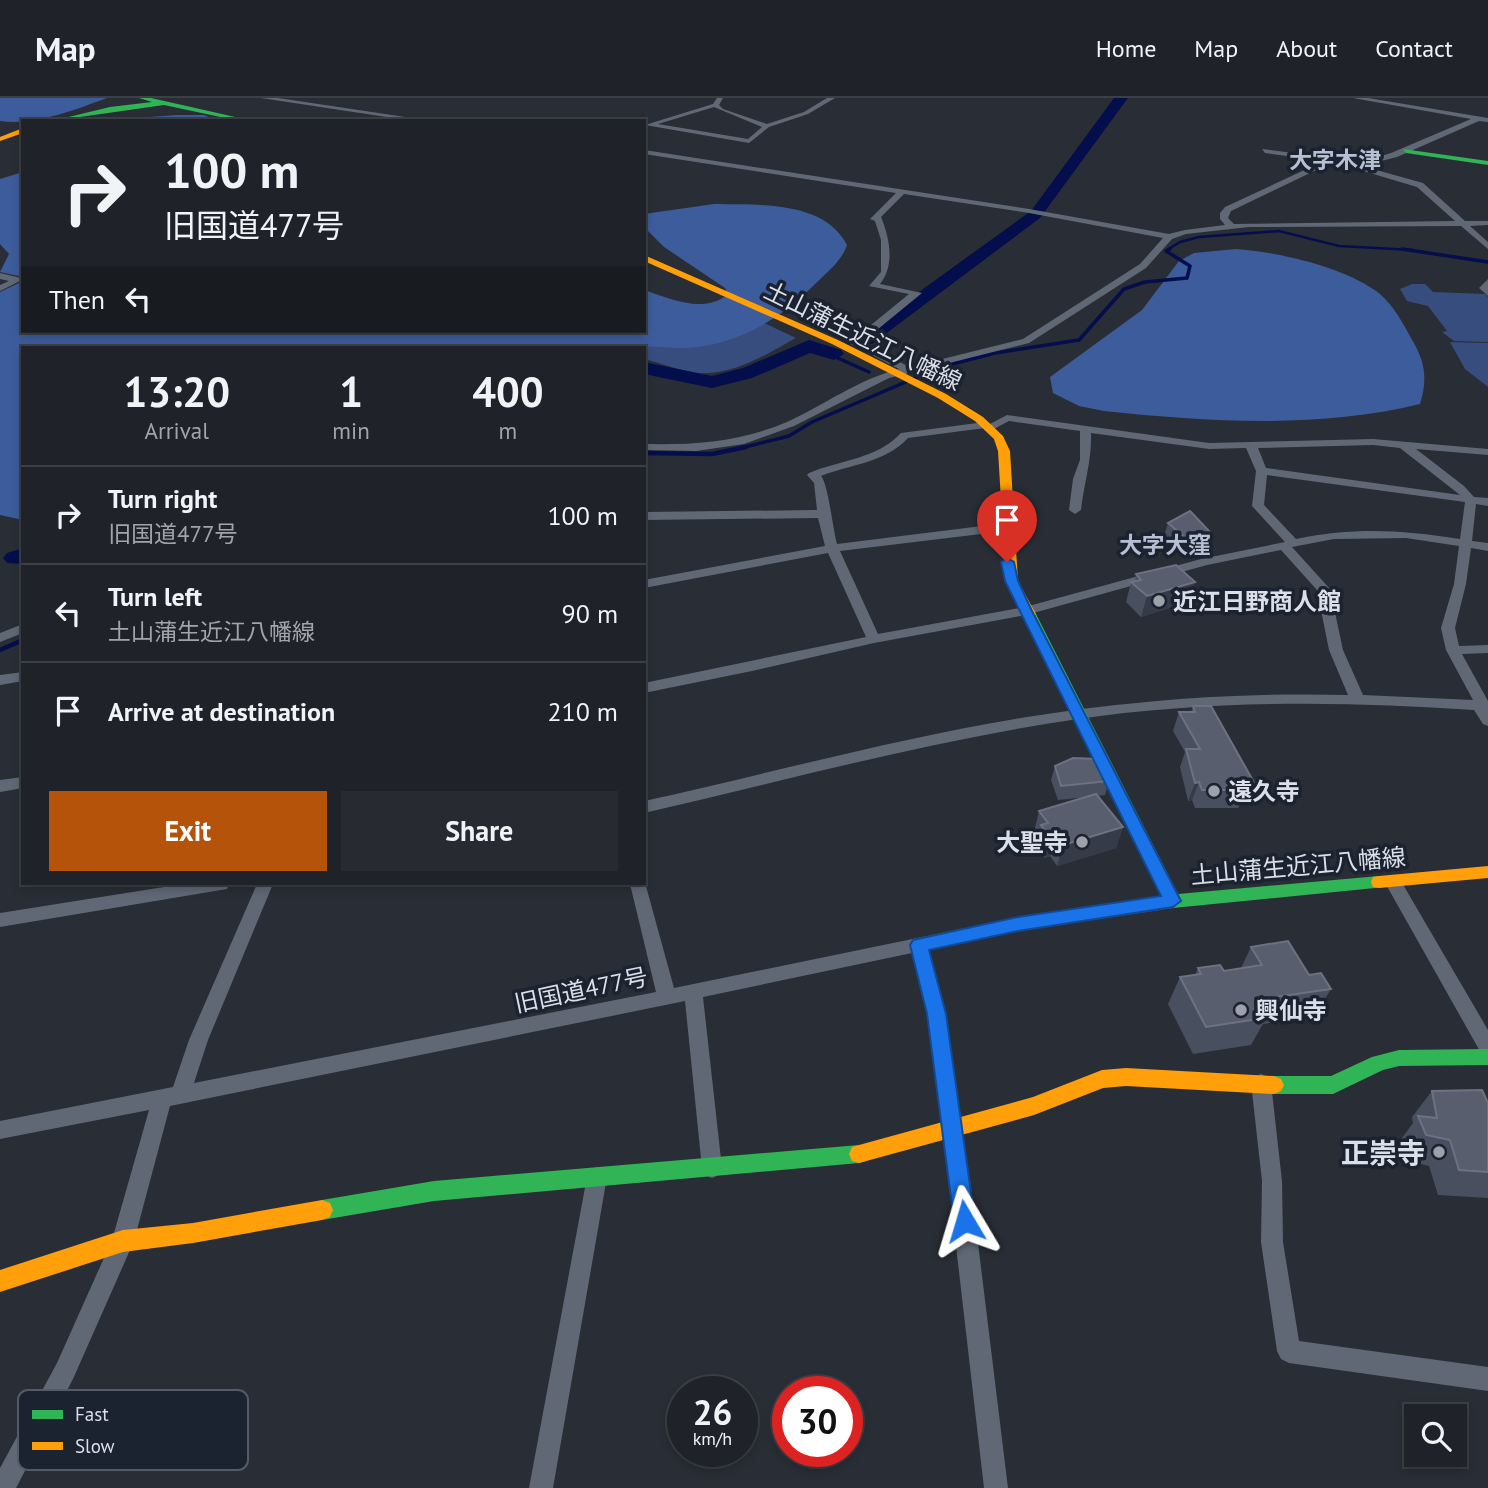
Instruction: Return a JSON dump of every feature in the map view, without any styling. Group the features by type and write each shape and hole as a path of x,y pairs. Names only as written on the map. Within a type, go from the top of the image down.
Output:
{"main road":[{"path":"142,98 240,119"},
{"path":"64,119 103,110 163,103"},
{"path":"0,139 21,131"},
{"path":"1406,150 1488,163"},
{"name":"土山蒲生近江八幡線","path":"646,259 902,373 988,426 1002,448 1008,500 1007,562 1012,581 1173,901 1488,872"},
{"path":"0,1281 123,1241 193,1233 434,1191 870,1153 1065,1096 1102,1079 1324,1087 1347,1082 1359,1070 1387,1060 1488,1057"}],"street":[{"path":"264,98 415,119"},
{"path":"817,98 830,99"},
{"path":"1356,98 1488,120"},
{"path":"646,125 749,141 767,126 806,113 830,99"},
{"path":"646,125 717,101 721,110 767,126"},
{"path":"1356,164 1406,150 1477,119"},
{"path":"1265,151 1356,164 1420,185 1488,246"},
{"path":"646,152 903,191 1169,237 1198,229 1231,226 1488,223"},
{"path":"1231,226 1224,219 1224,213 1228,209 1332,160"},
{"path":"902,373 854,343 917,293 874,286 885,272 885,240 876,218 903,191"},
{"path":"646,447 696,447 754,438 902,373 1026,341 1143,266 1169,237"},
{"path":"0,276 18,280 0,288"},
{"path":"1488,282 1485,288 1488,293"},
{"path":"874,639 831,549 822,514 820,482 813,475 881,453 899,444 905,435 988,426 1007,418 1209,446 1251,446 1282,442 1402,444 1488,452"},
{"path":"1075,510 1079,479 1086,460 1085,429"},
{"path":"1402,444 1460,488 1471,502 1460,584 1448,628 1453,650 1483,705 1488,721"},
{"path":"1251,446 1262,471 1258,506 1323,589 1336,650 1357,698"},
{"path":"1262,471 1471,502 1488,502"},
{"path":"646,516 822,514"},
{"path":"646,584 831,549 1006,527"},
{"path":"646,688 874,639 1026,611 1288,544 1349,533 1384,532 1488,547"},
{"path":"0,638 21,629"},
{"path":"1453,650 1488,649"},
{"path":"0,680 21,676"},
{"path":"646,807 943,739 1080,714 1254,699 1357,698 1483,705"},
{"path":"0,786 21,782"},
{"path":"1392,881 1488,1047"},
{"path":"0,920 215,885"},
{"path":"55,1390 123,1241 172,1096 239,952 265,885"},
{"path":"638,885 667,997"},
{"name":"旧国道477号","path":"0,1130 693,992 1018,924 1173,901"},
{"path":"919,945 936,1014 996,1488"},
{"path":"693,992 712,1168"},
{"path":"1261,1083 1272,1181 1272,1242 1289,1352 1488,1379"},
{"path":"541,1488 597,1177"},
{"path":"4,1488 18,1461"}],"shaded area":[{"path":"0,98 107,98 41,119 0,121"},
{"path":"204,115 213,119 121,119"},
{"path":"21,173 21,277 0,272 9,254 0,244 0,179"},
{"path":"714,204 788,208 823,220 836,230 847,245 833,266 785,311 734,338 696,347 21,346 21,520 0,515 0,292 21,282 21,333 646,333 646,291 697,304 719,300 728,294 725,288 664,247 646,229 646,214"},
{"path":"1236,249 1311,262 1349,276 1380,294 1397,314 1419,354 1424,370 1420,404 1342,417 1223,420 1104,411 1079,406 1053,393 1050,377 1142,310 1179,261 1194,253"},
{"path":"1412,284 1425,284 1433,292 1485,294 1488,297 1488,342 1454,341 1442,332 1447,331 1428,306 1407,301 1400,289"},
{"path":"747,315 796,338 749,363 711,373 691,372 646,360 646,346 610,346 672,340"},
{"path":"1450,342 1488,343 1488,387 1465,369"}],"building":[{"path":"1190,511 1211,533 1189,541 1168,523"},
{"path":"1176,565 1195,582 1147,596 1131,582 1141,580 1136,574"},
{"path":"1193,706 1211,706 1256,786 1246,787 1246,790 1202,790 1199,782 1195,783 1186,749 1200,749 1179,712 1195,712"},
{"path":"1073,758 1098,759 1109,781 1061,786 1055,766"},
{"path":"1096,794 1123,827 1063,845 1056,835 1050,837 1041,825 1048,823 1039,811"},
{"path":"1288,941 1309,975 1321,973 1331,989 1255,1000 1265,1018 1206,1027 1180,977 1201,974 1198,968 1220,965 1224,971 1262,965 1251,947"},
{"path":"1482,1090 1488,1103 1488,1172 1459,1170 1450,1140 1426,1135 1418,1116 1437,1118 1432,1091"}],"waterway":[{"path":"1038,210 1121,98"},
{"path":"865,340 1034,215"},
{"path":"1167,250 1180,242 1199,237 1279,231 1339,246 1406,250"},
{"path":"740,448 789,436 812,422 941,367 995,353 1079,340 1124,289 1145,282 1187,278 1190,266 1166,251 1170,249"},
{"path":"1402,249 1406,250"},
{"path":"1406,250 1413,250"},
{"path":"1406,250 1488,262"},
{"path":"752,370 809,346 834,354"},
{"path":"831,355 869,372"},
{"path":"646,368 712,382 745,374"},
{"path":"740,448 746,447"},
{"path":"646,453 712,454 740,448"},
{"path":"16,558 21,556"},
{"path":"0,650 21,641"}],"traffic: fast":[{"path":"142,98 241,119"},
{"path":"64,119 110,109 163,103"},
{"path":"1406,151 1488,163"},
{"path":"1029,614 1173,901 1379,882"},
{"path":"1274,1085 1333,1085 1379,1063 1399,1058 1488,1057"},
{"path":"322,1210 434,1191 859,1154"}],"traffic: slow":[{"path":"0,139 21,131"},
{"path":"646,259 835,342 942,396 979,419 999,438 1004,451 1012,581 1029,614"},
{"path":"1379,882 1488,872"},
{"path":"859,1154 1034,1106 1102,1079 1126,1077 1274,1085"},
{"path":"0,1281 123,1241 193,1233 322,1210"}],"place":[{"name":"近江日野商人館","path":"1159,601"},
{"name":"遠久寺","path":"1214,791"},
{"name":"大聖寺","path":"1082,842"},
{"name":"興仙寺","path":"1241,1010"},
{"name":"正崇寺","path":"1439,1152"}],"district":[{"name":"大字木津","path":"1335,159"},
{"name":"大字大窪","path":"1165,544"}],"route":[{"path":"965,1221 932,988 919,945 1018,924 1173,901 1026,611 1012,581 1007,562"}]}
